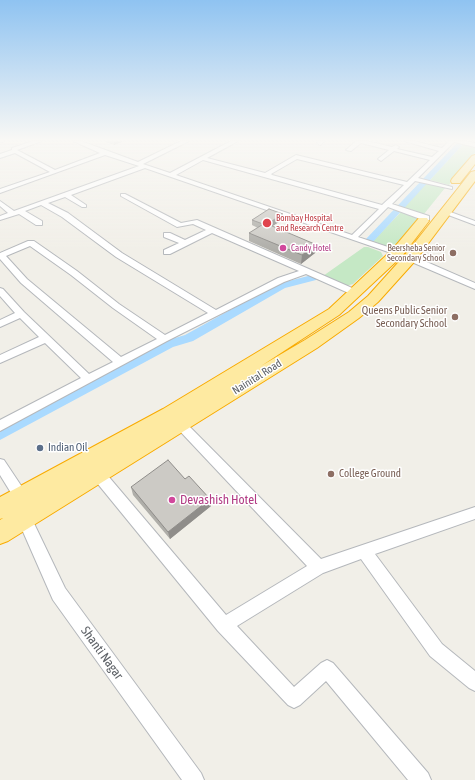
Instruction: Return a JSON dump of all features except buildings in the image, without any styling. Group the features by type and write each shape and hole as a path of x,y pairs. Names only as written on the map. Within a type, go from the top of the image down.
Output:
{"highway":[{"name":"Nainital Road","path":"0,533 311,344 354,315 372,300 459,177"},
{"name":"Nainital Road","path":"435,213 473,180"},
{"name":"Nainital Road","path":"0,509 170,414 302,333 334,312 403,256"},
{"path":"356,293 372,300"}],"street":[{"path":"0,191 39,177"},
{"path":"0,218 109,177"},
{"path":"182,177 403,256 475,286"},
{"path":"274,177 386,207 435,213 475,223"},
{"path":"394,177 450,188"},
{"path":"353,238 415,177"},
{"path":"65,194 84,206"},
{"path":"123,195 180,225 194,222 305,272 356,293"},
{"path":"0,203 39,223"},
{"path":"42,203 65,215 119,255 216,314"},
{"path":"167,252 212,230"},
{"path":"167,235 184,243"},
{"path":"120,362 24,281 1,256 31,243 74,273 116,306 164,339"},
{"path":"0,426 164,339 281,280 305,272"},
{"path":"0,291 21,314 88,379"},
{"path":"0,324 21,314"},
{"path":"0,359 46,338"},
{"path":"180,424 319,567"},
{"path":"0,464 21,497"},
{"path":"98,474 224,626 294,699 327,669 421,780"},
{"path":"224,626 319,567 475,513"},
{"name":"Shanti Nagar","path":"24,518 59,594 194,780"},
{"path":"364,551 436,650 475,682"}],"green space":[{"path":"432,177 455,177 449,185 430,180"},
{"path":"425,183 445,188 424,214 403,208"},
{"path":"401,212 419,218 393,249 372,242"},
{"path":"364,247 381,252 383,256 353,284 346,286 323,276"}],"waterway":[{"path":"369,241 429,177"},
{"path":"0,434 169,344 189,338 281,286 312,278"}],"place":[{"name":"Bombay Hospital and Research Centre","path":"267,223"},
{"name":"Candy Hotel","path":"283,248"},
{"name":"Beersheba Senior Secondary School","path":"453,253"},
{"name":"Queens Public Senior Secondary School","path":"455,317"},
{"name":"Indian Oil","path":"40,448"},
{"name":"College Ground","path":"331,474"},
{"name":"Devashish Hotel","path":"172,500"}]}
